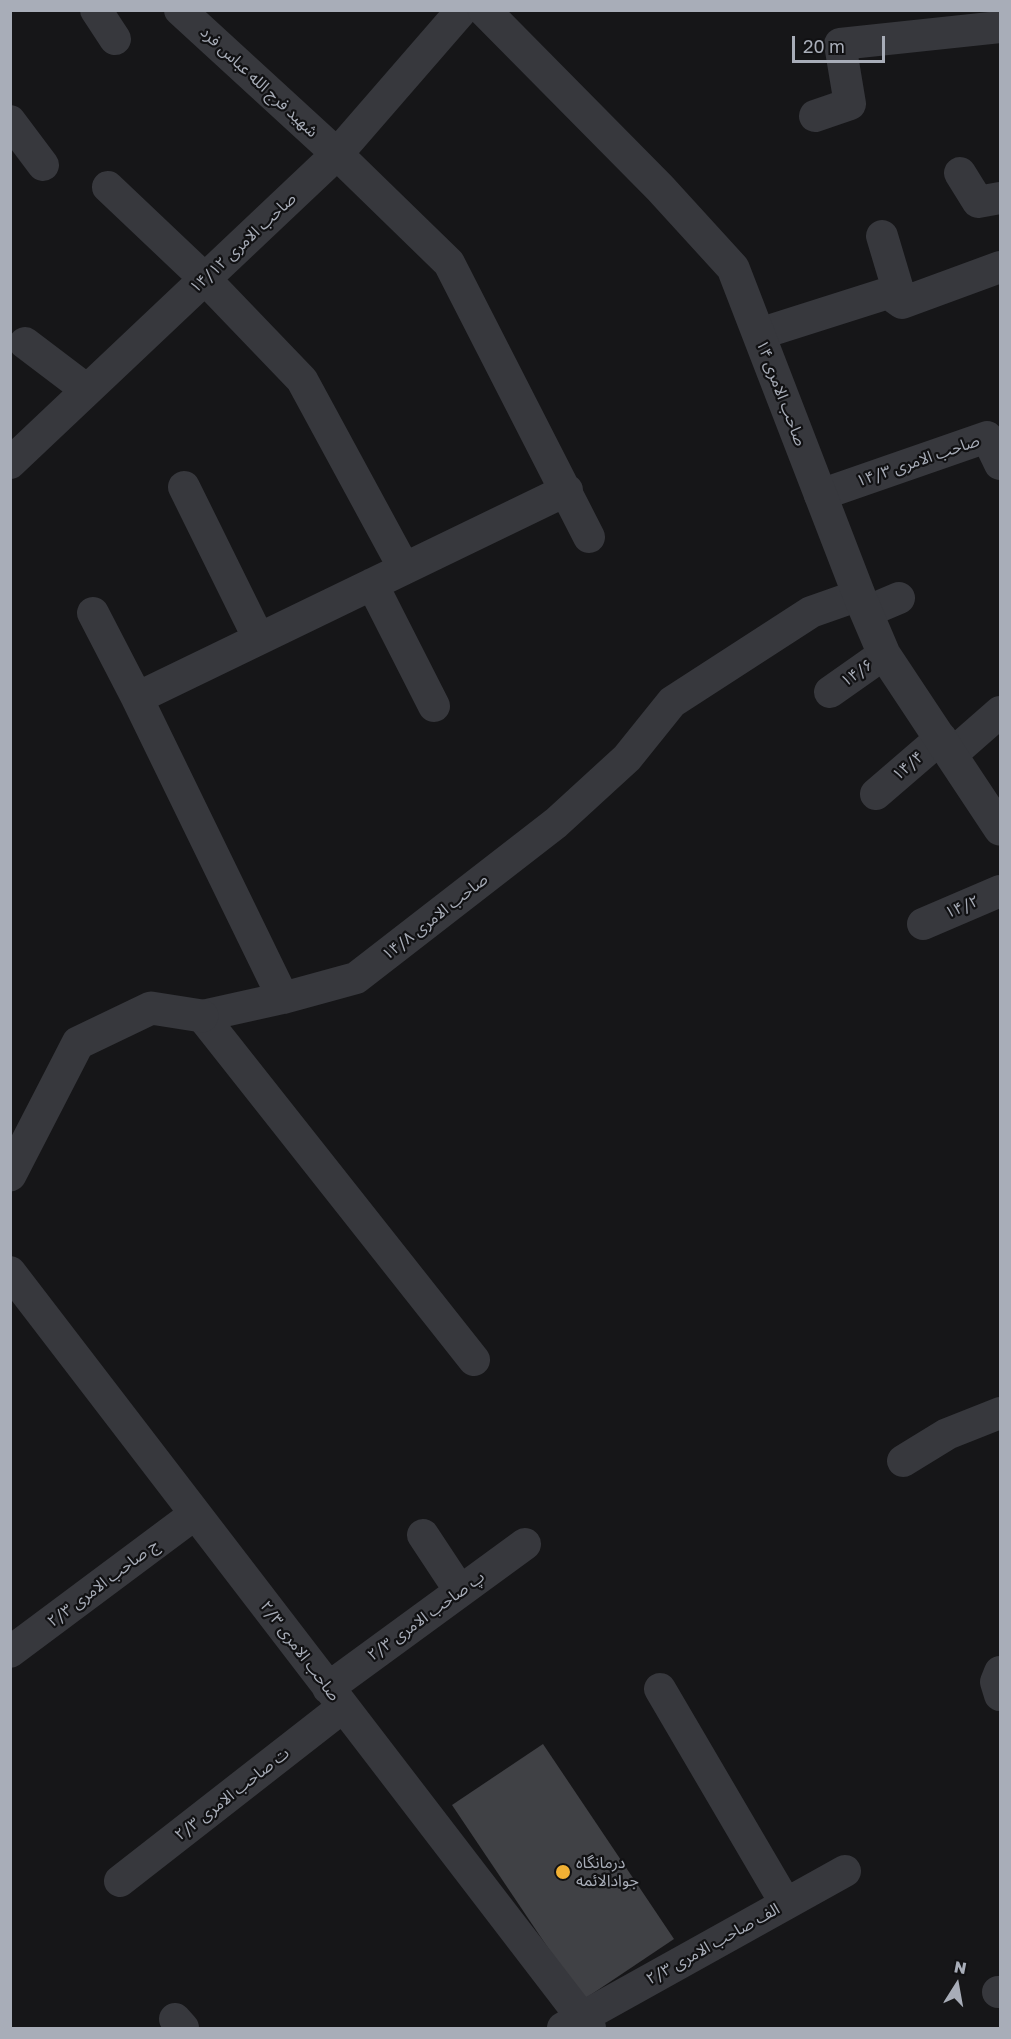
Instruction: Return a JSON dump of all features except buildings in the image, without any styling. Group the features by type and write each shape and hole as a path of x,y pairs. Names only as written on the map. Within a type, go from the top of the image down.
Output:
{"street":[{"path":"96,10 115,39"},
{"name":"شهید فرج الله عباس فرد","path":"180,10 337,154 448,264 567,490 589,537"},
{"name":"۱۴/۱۲ صاحب الامری","path":"10,463 337,154 462,10"},
{"name":"۱۴ صاحب الامری","path":"484,10 660,188 733,268 863,606 884,654 1000,829"},
{"path":"815,116 850,104 840,44 1000,27"},
{"path":"10,121 43,165"},
{"path":"960,173 978,202 1000,198"},
{"path":"108,187 205,279 302,380 404,568"},
{"path":"882,236 902,303"},
{"path":"902,303 1000,267"},
{"path":"759,334 888,293 902,303"},
{"path":"25,343 87,390"},
{"name":"۱۴/۳ صاحب الامری","path":"820,495 987,437 1000,464"},
{"path":"184,487 259,639"},
{"path":"137,698 567,490"},
{"path":"372,584 434,706"},
{"name":"صاحب الامری ۱۴/۸","path":"10,1174 78,1043 151,1008 202,1016 283,998 356,978 556,822 627,758 672,702 811,612 848,599 863,606 899,598"},
{"path":"93,613 137,698 283,998"},
{"name":"۱۴/۶","path":"830,692 884,654"},
{"name":"۱۴/۴","path":"876,794 1000,712"},
{"name":"۱۴/۲","path":"923,924 1000,891"},
{"path":"202,1016 474,1360"},
{"name":"۲/۳ صاحب الامری","path":"10,1272 336,1698 578,2025"},
{"path":"903,1461 947,1434 1000,1413"},
{"name":"۲/۳ ج صاحب الامری","path":"10,1652 195,1514"},
{"path":"423,1534 460,1591"},
{"name":"۲/۳ پ صاحب الامری","path":"336,1698 460,1591 525,1544"},
{"path":"1000,1671 996,1682 1000,1695"},
{"path":"660,1689 786,1904"},
{"name":"۲/۳ ت صاحب الامری","path":"120,1881 336,1698"},
{"name":"۲/۳ الف صاحب الامری","path":"578,2025 845,1871"}],"place":[{"name":"درمانگاه جوادالائمه","path":"563,1872"}]}
